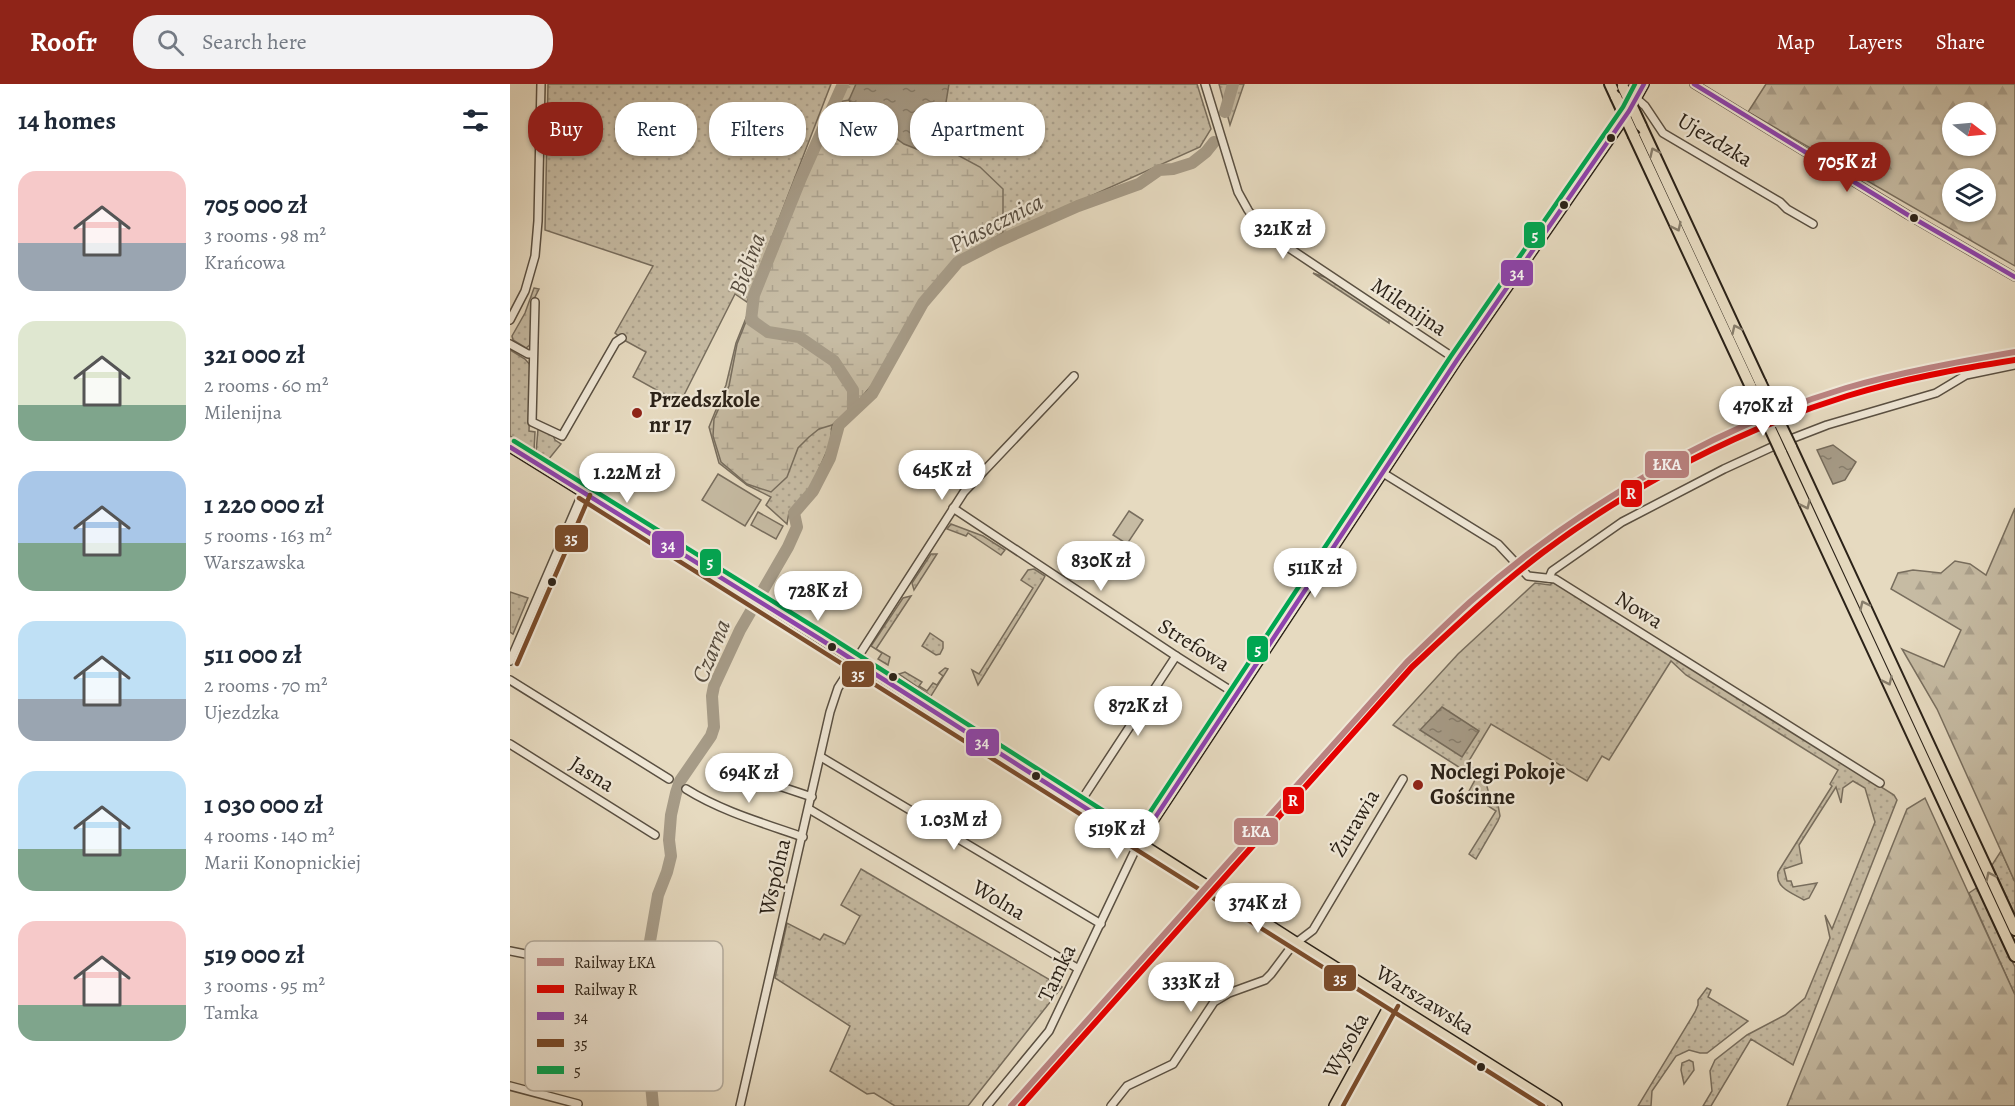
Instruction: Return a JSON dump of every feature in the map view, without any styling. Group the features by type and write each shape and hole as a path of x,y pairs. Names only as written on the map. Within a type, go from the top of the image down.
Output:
{"highway":[{"path":"1610,84 1756,384"},
{"path":"1622,85 2015,956"},
{"path":"1786,449 2015,930"}],"main road":[{"path":"1139,842 1457,360 1637,99 1644,84"},
{"name":"Warszawska","path":"510,447 855,662 1557,1106"},
{"name":"Wysoka","path":"1334,1106 1391,1002"}],"street":[{"path":"510,320 525,291 535,256 541,84"},
{"name":"Milenijna","path":"1204,84 1238,192 1257,223 1286,246 1457,360"},
{"path":"1694,84 1908,215 2015,277"},
{"name":"Ujezdzka","path":"1637,99 1663,133 1813,224"},
{"path":"535,302 532,422 562,436 616,342 622,338"},
{"path":"510,344 528,354 534,354"},
{"path":"1549,578 1552,571 1622,522 1724,469 1827,425 1936,393 1966,375 2015,365"},
{"name":"Wspólna","path":"740,1106 838,688 964,492 1074,376"},
{"name":"Nowa","path":"1383,473 1498,544 1528,576 1555,579 1880,783"},
{"path":"510,661 568,529 575,506 586,495"},
{"name":"Strefowa","path":"953,508 1176,656 1236,693"},
{"path":"1079,804 1176,656"},
{"path":"510,680 669,779"},
{"name":"Jasna","path":"510,744 655,835"},
{"path":"821,757 1101,924"},
{"path":"725,768 812,797"},
{"name":"Żurawia","path":"1111,1106 1127,1086 1173,1064 1214,1002 1229,993 1265,980 1296,942 1312,930 1402,779"},
{"path":"686,789 705,801 803,837"},
{"name":"Wolna","path":"809,809 1077,968"},
{"name":"Tamka","path":"987,1106 1049,1031 1077,968 1101,924 1139,842"},
{"path":"510,951 525,954"},
{"path":"510,1086 525,1090"},
{"path":"529,1091 578,1104"}],"green space":[{"path":"548,84 831,84 824,102 818,102 818,118 806,149 806,102 709,102 709,156 803,156 747,302 735,294 680,403 633,377 646,352 615,333 653,266 545,230 547,156 603,156 603,102 548,102"},
{"path":"845,84 1197,84 1211,129 1200,147 1004,235 957,261 922,302 878,379 832,426 830,444 810,489 789,512 787,524 766,505 771,497 747,485 719,463 709,427 726,385 736,343 818,143 818,156 898,156 898,102 837,102"},
{"path":"1219,84 1244,84 1230,125"},
{"path":"1766,84 2015,84 2015,266 1748,112"},
{"path":"898,138 910,142 910,156 960,156 980,167 1003,189 1003,233 956,260 922,302 877,379 854,406 832,425 819,429 798,448 787,477 771,492 747,484 721,462 713,436 714,419 729,386 737,344 818,146 818,156 898,156"},
{"path":"1313,273 1327,278 1389,319 1389,323"},
{"path":"534,288 539,289 532,303 531,344 526,348 513,340 512,336 525,313"},
{"path":"510,350 525,359 531,366 529,431 535,432 534,451 510,436"},
{"path":"538,429 553,435 555,440 561,444 548,460 536,453"},
{"path":"718,474 761,500 745,526 702,500"},
{"path":"2015,508 2015,882 1937,709 1902,649 1944,667 1961,630 1891,589 1898,573 1913,570 1941,573 1955,561 1970,564 1986,575"},
{"path":"1129,511 1143,520 1127,544 1113,535"},
{"path":"758,512 783,526 776,539 751,525"},
{"path":"951,524 983,536 1005,550 1001,555 968,533 966,536 947,529"},
{"path":"931,554 937,554 914,590 912,583"},
{"path":"1034,569 1045,576 978,685 972,670 979,674 1033,588 1021,580 1028,570"},
{"path":"1554,581 1894,795 1897,800 1793,1065 1751,1039 1711,1106 1703,1106 1712,1091 1710,1071 1715,1060 1747,1035 1785,1015 1805,998 1830,938 1825,915 1832,929 1875,822 1865,788 1853,781 1843,788 1841,803 1836,787 1799,845 1802,863 1784,869 1787,881 1791,881 1793,887 1817,883 1809,898 1804,900 1790,892 1779,882 1778,872 1832,786 1830,784 1838,770 1686,675 1671,661 1609,760 1602,756 1587,781 1491,724 1467,764 1484,775 1490,798 1498,805 1500,816 1476,859 1469,854 1496,811 1468,793 1476,778 1393,725 1458,654 1535,583 1550,585"},
{"path":"510,592 528,598 513,634 510,632"},
{"path":"911,596 876,649 890,657 888,665 878,659 882,653 871,646 903,598"},
{"path":"930,633 943,642 940,654 936,655 922,646"},
{"path":"945,668 948,669 931,696 899,674 905,672 922,682 919,686 927,691 933,683 937,685 943,676 939,673"},
{"path":"1925,798 2015,995 2015,1106 1787,1106 1907,809"},
{"path":"2001,851 2015,882 2015,915 1992,865"},
{"path":"861,869 1062,987 968,1106 895,1106 874,1093 867,1094 830,1071 850,1026 775,978 787,923 820,940 824,934 845,944 860,916 841,905"},
{"path":"1978,887 2015,967 2015,995 1969,893"},
{"path":"1707,988 1711,990 1708,997 1748,1021 1707,1053 1689,1050 1676,1056 1652,1091 1651,1106 1638,1106 1695,1012 1698,1000"},
{"path":"1689,1060 1693,1062 1694,1070 1684,1084 1682,1063"}],"water":[{"path":"856,84 949,84 946,102 910,102 910,146 898,140 898,102 850,102 849,100"},
{"path":"1833,445 1856,462 1845,480 1833,484 1817,450"},
{"path":"1442,707 1479,731 1462,757 1420,730"}],"waterway":[{"name":"Bielina","path":"843,84 801,178 754,295 751,320 768,332 799,337 834,361 853,390 853,411"},
{"name":"Piasecznica","path":"1225,112 1233,84"},
{"name":"Czarna","path":"650,941 658,895 671,856 669,840 676,793 680,781 711,736 714,727 712,696 714,686 740,630 788,547 797,527 794,513 813,491 830,458 839,425 872,394 923,303 958,262 1078,206 1139,184 1159,170 1173,169 1192,163 1214,142"},
{"name":"Czarna","path":"652,1091 653,1106"}],"rail line":[{"name":"ŁKA","path":"1011,1106 1407,662 1470,602 1553,535 1646,476 1745,425 1846,388 1888,377 2015,352"},
{"name":"R","path":"1021,1106 1412,667 1492,594 1542,553 1650,482 1766,425 1888,384 2015,360"}],"transit line":[{"name":"5","path":"1133,838 1451,356 1623,107 1635,84"},
{"name":"34","path":"1139,842 1457,360 1629,111 1644,84"},
{"name":"34","path":"1694,84 1908,215 2015,277"},
{"name":"5","path":"514,441 824,633 1143,836"},
{"name":"34","path":"510,447 820,639 1139,842"},
{"name":"35","path":"517,664 590,495"},
{"name":"35","path":"579,498 1543,1106"},
{"name":"35","path":"1343,1106 1398,1006"}],"place":[{"name":"Przedszkole nr 17","path":"637,413"},
{"name":"Noclegi Pokoje Gościnne","path":"1418,785"}]}
